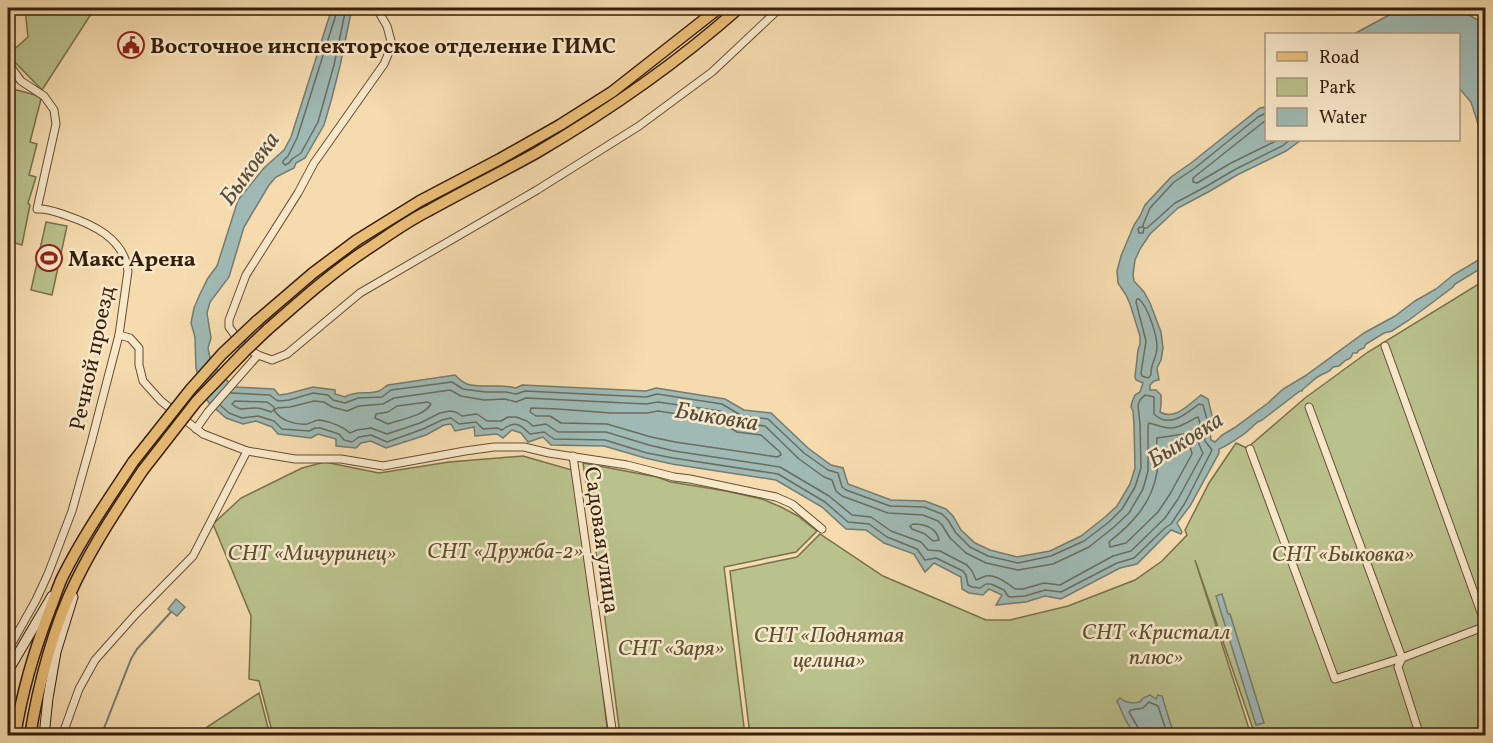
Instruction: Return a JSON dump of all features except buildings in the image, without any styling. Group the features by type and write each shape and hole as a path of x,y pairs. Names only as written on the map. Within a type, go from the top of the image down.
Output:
{"main road":[{"path":"8,670 90,528 133,462 190,390 222,354 257,321 313,273 357,240 420,201 560,125 612,92 719,8"},
{"path":"30,735 55,633 75,582 102,533 143,470 196,402 245,351 317,287 363,252 426,212 538,152 620,101 676,60 739,8"},
{"path":"44,735 56,652 82,571"},
{"path":"15,735 35,653 62,578"}],"street":[{"path":"378,8 387,26 392,45 384,64 314,163 298,193 246,275 228,320 229,327 242,345 272,360 287,354 360,293 537,190 639,126 712,72 780,8"},
{"name":"Речной проезд","path":"8,63 21,81 44,96 54,110 56,124 37,209 81,220 100,230 117,245 127,264 127,282 118,335 91,443 63,536 36,600 8,650"},
{"path":"118,335 130,338 139,348 139,365 143,381 160,401 203,434 247,451 295,459 341,459 384,466 494,447 524,447 627,465 674,477 776,497 792,504 822,529"},
{"path":"1250,449 1335,679 1402,658 1485,626 1385,346"},
{"path":"196,429 258,355"},
{"path":"1309,407 1402,658 1398,667 1420,735"},
{"path":"62,735 80,689 95,660 135,615 194,556 247,451"},
{"name":"Садовая улица","path":"573,456 613,735"}],"green space":[{"path":"25,8 95,8 42,90 8,55 28,37"},
{"path":"17,90 41,99 30,142 37,144 29,175 36,177 28,203 30,205 22,245 8,241 8,91"},
{"name":"Макс Арена","path":"46,222 67,226 52,295 31,290"},
{"path":"1485,280 1485,735 1255,735 1195,560 1251,735 750,735 730,571 797,557 820,534 883,576 986,620 1010,620 1068,606 1135,580 1162,561 1187,535 1185,530 1209,483 1236,443 1247,448 1305,398 1368,352"},
{"path":"523,456 572,470 608,735 273,735 259,681 249,679 251,616 213,524 241,498 302,468 325,462 379,473 449,462"},
{"name":"СНТ «Заря»","path":"583,463 762,499 798,516 817,531 796,552 724,567 745,735 620,735"},
{"path":"259,693 270,735 195,735"}],"water":[{"name":"Быковка","path":"332,8 352,8 340,66 324,125 305,158 296,163 294,168 276,177 269,185 244,227 229,277 210,302 207,313 211,338 208,348 211,363 233,387 274,389 279,395 313,387 335,390 335,394 345,397 379,391 388,385 455,375 467,384 479,386 516,388 522,385 646,391 656,388 725,399 744,410 771,413 808,448 831,465 843,468 848,484 891,500 925,501 946,509 961,530 975,543 990,550 1017,557 1050,551 1081,536 1117,506 1130,484 1135,468 1134,425 1131,407 1143,383 1135,377 1140,336 1130,304 1118,283 1117,271 1121,256 1145,205 1171,177 1260,108 1265,107 1265,141 1300,141 1286,151 1178,208 1150,234 1135,260 1134,281 1150,303 1161,332 1163,348 1157,368 1159,380 1150,385 1150,390 1156,390 1161,395 1160,412 1176,413 1201,395 1208,399 1214,424 1210,433 1211,440 1215,442 1268,403 1283,389 1305,376 1364,333 1395,316 1453,275 1485,256 1485,263 1480,269 1455,284 1409,320 1366,344 1364,348 1353,353 1339,366 1333,367 1316,378 1244,434 1219,449 1219,453 1190,506 1177,523 1181,534 1171,530 1137,564 1120,568 1061,599 1045,596 1026,602 996,605 1002,595 989,589 983,595 969,593 962,589 961,577 934,563 925,572 914,554 884,543 866,530 846,529 822,507 776,480 672,464 604,446 551,445 543,437 528,442 521,433 512,430 503,438 497,434 475,436 474,427 455,431 451,424 386,448 371,441 361,443 356,448 336,446 336,439 318,434 311,438 278,434 272,427 256,421 243,424 226,418 203,395 196,368 195,337 191,323 194,308 208,278 217,266 238,200 264,168 284,150 291,137"},
{"path":"1407,8 1448,9 1466,14 1485,25 1485,145 1471,102 1460,89 1460,33 1356,33"},
{"path":"1222,594 1264,723 1256,725 1216,596"},
{"path":"176,599 185,607 177,616 168,609"},
{"path":"1150,695 1156,699 1158,695 1162,696 1174,735 1138,735 1128,724 1117,701 1120,698 1132,703 1140,702"}],"waterway":[{"path":"101,736 131,659 137,649 171,612"}],"place":[{"name":"Восточное инспекторское отделение ГИМС","path":"131,45"},
{"name":"Макс Арена","path":"49,258"}],"park label":[{"name":"СНТ «Дружба-2»","path":"505,550"},
{"name":"СНТ «Мичуринец»","path":"312,552"},
{"name":"СНТ «Быковка»","path":"1343,553"},
{"name":"СНТ «Кристалл плюс»","path":"1156,644"},
{"name":"СНТ «Поднятая целина»","path":"829,646"}]}
